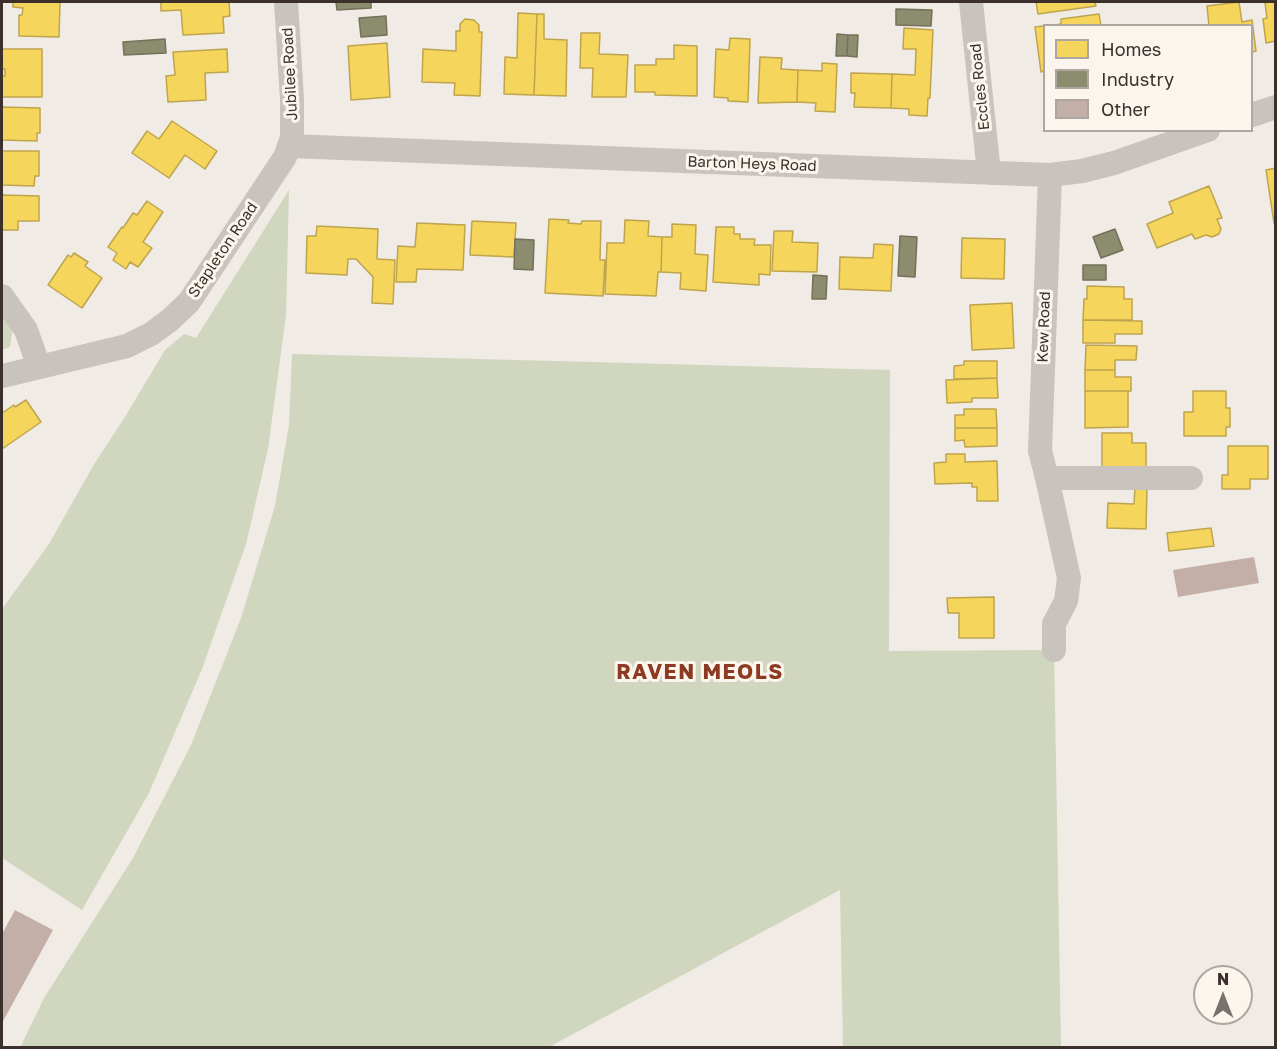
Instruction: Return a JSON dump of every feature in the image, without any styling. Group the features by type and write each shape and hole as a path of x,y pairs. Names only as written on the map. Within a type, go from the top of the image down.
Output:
{"street":[{"name":"Jubilee Road","path":"286,2 293,128 289,146"},
{"name":"Eccles Road","path":"971,2 989,173"},
{"path":"1253,114 1275,107"},
{"name":"Barton Heys Road","path":"289,146 1050,175 1082,171 1114,163 1202,132"},
{"name":"Stapleton Road","path":"2,376 127,346 170,320 189,302 285,157 289,146"},
{"name":"Kew Road","path":"1050,175 1040,451 1069,578 1066,601 1054,624 1054,650"},
{"path":"2,296 26,330 39,367"},
{"path":"1047,478 1191,478"}],"green space":[{"path":"289,190 286,315 268,449 246,544 202,669 149,793 82,910 2,858 2,609 49,544 93,466 165,350 184,334 196,338"},
{"path":"2,312 11,325 12,333 10,347 2,350"},
{"path":"292,354 890,370 889,651 1054,650 1061,1047 843,1047 840,890 549,1047 20,1048 44,998 133,858 191,745 241,618 275,506 289,425"}],"building: Homes":[{"path":"13,2 60,2 59,37 19,36 19,15 22,15 23,8 13,7"},
{"path":"161,2 229,2 230,16 223,17 224,33 183,35 181,10 161,11"},
{"path":"1036,2 1095,2 1096,6 1038,14"},
{"path":"1239,2 1242,22 1252,20 1253,24 1209,24 1207,6"},
{"path":"1276,2 1276,41 1266,43 1263,19 1267,18 1265,3"},
{"path":"518,13 537,14 534,95 504,94 505,57 517,58"},
{"path":"537,14 544,14 544,39 567,40 566,96 534,95"},
{"path":"1099,14 1101,24 1061,24 1061,19"},
{"path":"465,19 474,20 479,25 479,32 482,32 480,96 454,95 455,83 422,82 423,49 456,51 456,31 460,31 460,24"},
{"path":"1043,26 1043,71 1041,72 1035,27"},
{"path":"904,28 933,30 927,116 909,115 909,109 891,108 892,74 915,75 916,49 903,49"},
{"path":"1253,28 1256,51 1253,52"},
{"path":"581,33 600,33 599,54 628,55 626,97 592,97 593,68 580,68"},
{"path":"730,38 750,39 748,102 728,101 728,98 714,97 716,49 729,50"},
{"path":"387,43 390,97 351,100 348,46"},
{"path":"674,45 697,46 697,96 635,92 635,65 656,65 656,59 674,59"},
{"path":"2,49 42,49 42,97 2,97 2,76 5,76 5,69 2,69"},
{"path":"227,49 228,72 205,73 206,100 168,102 166,76 175,75 173,52"},
{"path":"760,57 782,58 781,69 798,70 797,102 758,103"},
{"path":"822,63 837,64 835,112 815,111 816,103 797,102 798,70 822,71"},
{"path":"851,73 892,74 891,108 854,107 855,93 851,93"},
{"path":"2,107 40,108 40,133 37,133 37,141 2,140"},
{"path":"172,121 217,151 205,169 185,155 169,178 132,153 147,131 159,139"},
{"path":"2,151 39,151 39,176 35,176 34,186 2,185"},
{"path":"1276,168 1276,222 1274,223 1266,170"},
{"path":"1209,186 1222,218 1217,219 1221,229 1219,234 1195,239 1192,234 1157,248 1147,224 1173,213 1169,202"},
{"path":"2,195 39,196 39,221 18,221 18,230 2,230"},
{"path":"147,201 163,212 143,242 152,248 138,267 130,262 126,269 113,260 117,253 108,247 133,213 137,215"},
{"path":"549,219 569,220 568,223 581,224 582,221 601,221 600,260 605,260 603,296 545,293"},
{"path":"625,220 649,221 648,236 662,237 661,272 658,272 656,296 605,294 607,243 624,243"},
{"path":"472,221 516,223 514,257 470,255"},
{"path":"417,223 465,225 463,270 417,269 416,282 396,282 398,246 415,247"},
{"path":"672,224 696,225 695,254 708,255 706,291 680,289 681,273 661,272 662,237 672,237"},
{"path":"317,226 378,229 377,259 395,260 393,304 372,303 373,277 356,259 348,259 347,275 306,273 307,236 316,236"},
{"path":"716,227 734,227 734,234 740,234 740,239 755,239 754,245 771,245 770,275 759,274 759,285 713,282"},
{"path":"774,231 793,231 792,242 818,243 817,272 772,271"},
{"path":"962,238 1005,239 1004,279 961,278"},
{"path":"874,244 893,245 891,291 839,289 840,257 873,258"},
{"path":"74,253 88,262 85,266 102,278 82,308 48,285 68,255 71,257"},
{"path":"1087,286 1124,287 1124,299 1132,299 1132,320 1083,320"},
{"path":"1012,303 1014,348 972,350 970,305"},
{"path":"1083,320 1142,321 1142,334 1115,334 1115,343 1083,343"},
{"path":"1086,345 1137,346 1136,360 1115,360 1115,370 1085,370"},
{"path":"964,361 997,361 997,378 954,379 954,366 964,365"},
{"path":"1085,370 1115,370 1115,377 1131,377 1131,391 1085,391"},
{"path":"997,378 998,398 972,398 972,402 947,403 946,380"},
{"path":"1085,391 1128,391 1128,427 1085,428"},
{"path":"1193,391 1226,391 1226,408 1230,408 1230,427 1226,427 1226,436 1184,436 1184,412 1193,412"},
{"path":"26,400 41,422 2,449 2,413"},
{"path":"964,409 996,409 997,428 955,428 955,415 964,415"},
{"path":"955,428 997,428 997,446 965,447 964,440 955,441"},
{"path":"1102,433 1132,433 1132,443 1146,443 1146,471 1102,470"},
{"path":"1228,446 1268,446 1268,479 1250,479 1250,489 1222,489 1222,475 1228,475"},
{"path":"946,454 965,454 965,462 997,461 998,501 977,501 977,487 972,487 972,483 935,484 934,463 946,462"},
{"path":"1135,488 1147,488 1146,529 1107,528 1108,503 1134,504"},
{"path":"1211,528 1214,546 1169,551 1167,533"},
{"path":"994,597 994,638 959,638 959,613 948,613 947,598"}],"building: Industry":[{"path":"336,2 371,2 371,8 337,10"},
{"path":"896,9 932,10 931,26 896,25"},
{"path":"386,16 387,35 361,37 359,18"},
{"path":"837,34 848,35 847,56 836,56"},
{"path":"848,35 858,35 857,57 847,56"},
{"path":"165,39 166,53 124,55 123,42"},
{"path":"1115,229 1123,250 1101,258 1093,237"},
{"path":"900,236 917,237 915,277 898,276"},
{"path":"515,239 534,240 533,270 514,269"},
{"path":"1083,265 1106,265 1106,280 1083,280"},
{"path":"813,275 827,276 826,299 812,299"}],"building: Other":[{"path":"1254,557 1259,583 1178,597 1173,570"},
{"path":"15,910 53,930 2,1023 2,934"}],"district":[{"name":"RAVEN MEOLS","path":"700,672"}]}
